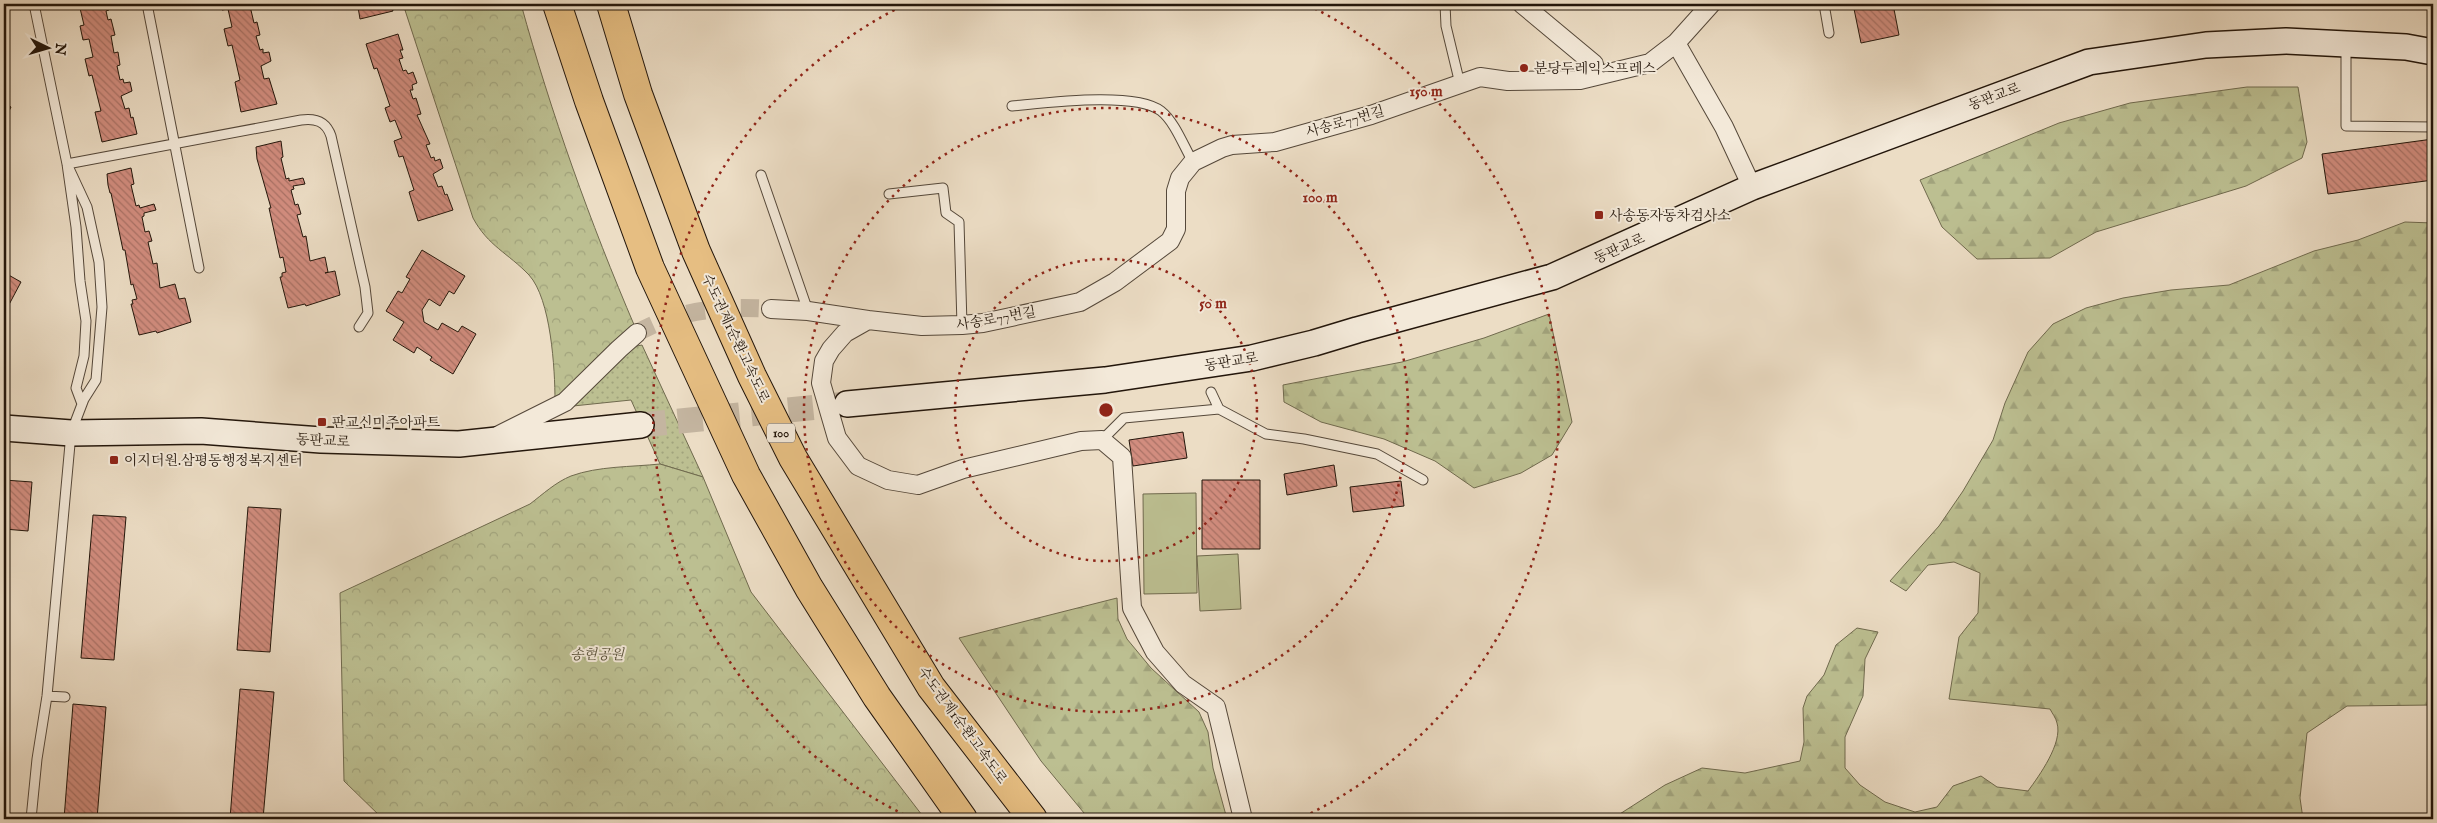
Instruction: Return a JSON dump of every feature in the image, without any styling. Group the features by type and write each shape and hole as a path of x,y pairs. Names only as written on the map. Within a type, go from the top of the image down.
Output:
{"highway":[{"path":"557,4 589,101 650,268 746,475 809,588 872,689 963,819"},
{"name":"수도권제1순환고속도로","path":"611,4 638,94 696,251 752,376 793,458 931,687 1033,819"}],"main road":[{"name":"동판교로","path":"847,404 1105,380 1283,352 1552,278 1752,187 2089,62 2206,45 2286,41 2406,47 2433,52"},
{"name":"동판교로","path":"4,428 72,433 201,431 321,440 459,444 641,425"}],"street":[{"path":"1522,4 1594,64 1580,80"},
{"name":"사송로77번길","path":"771,309 808,311 922,326 983,323 1080,302 1121,277 1160,249 1172,237 1177,221 1175,202 1177,186 1187,168 1193,162 1232,145 1275,142 1371,115 1480,77 1508,81 1580,80 1650,63 1676,43 1711,4"},
{"path":"1676,43 1724,127 1752,187"},
{"path":"868,320 850,329 827,355 821,375 822,390 837,438 858,466 888,480 918,485 972,467 1081,441 1102,440 1122,457 1132,608 1156,652 1177,677 1183,684 1216,706 1243,819"},
{"path":"459,444 504,433 560,406 638,333"}],"lane":[{"path":"34,4 67,164 86,321 84,356 76,388 82,404"},
{"path":"147,4 200,268"},
{"path":"1445,4 1446,26 1460,84"},
{"path":"1824,4 1829,33"},
{"path":"2346,44 2346,126 2433,127"},
{"path":"1012,106 1090,99 1154,107 1168,119 1193,162"},
{"path":"67,164 308,119 319,121 326,126 331,136 369,307 366,319 359,327"},
{"path":"31,819 37,759 47,696 72,433 85,395 96,380 102,324 101,283 87,207 67,164"},
{"path":"761,175 808,311"},
{"path":"889,194 943,188 946,213 959,222 962,325"},
{"path":"1211,392 1219,409"},
{"path":"1102,440 1124,418 1219,409 1266,434 1304,439 1377,454 1423,480"},
{"path":"47,696 65,697"}],"green space":[{"path":"403,4 521,4 545,86 572,167 602,248 635,327 555,401 553,353 542,300 529,275 485,236 473,218"},
{"path":"2247,87 2298,87 2307,142 2302,158 2246,186 2096,232 2050,258 1977,259 1942,227 1920,180 2059,123 2130,103"},
{"path":"2405,222 2433,223 2433,705 2347,706 2307,733 2300,798 2303,819 1612,819 1665,785 1702,768 1745,773 1800,761 1804,742 1803,708 1807,696 1824,675 1836,645 1857,628 1878,632 1865,659 1863,696 1845,737 1845,768 1860,785 1885,802 1915,812 1937,807 1953,786 1981,776 1997,787 2028,791 2049,759 2057,740 2057,723 2050,709 1949,699 1959,637 1978,613 1980,573 1954,562 1928,565 1906,591 1890,581 1939,526 1963,491 1993,440 2005,403 2028,352 2053,324 2086,308 2123,298 2171,290 2229,285 2314,251 2358,240"},
{"path":"1549,314 1572,422 1552,455 1521,473 1474,488 1435,461 1384,439 1321,422 1284,402 1283,385 1402,362 1484,338"},
{"path":"642,345 703,477 660,464 631,400 573,406 632,347"},
{"name":"송현공원","path":"660,464 703,477 751,592 925,819 383,819 344,781 340,593 530,504 555,485 571,476 604,469"},
{"path":"1196,493 1197,593 1144,594 1143,494"},
{"path":"1238,554 1241,609 1200,611 1197,556"},
{"path":"1117,598 1118,619 1127,639 1151,668 1199,712 1208,732 1213,768 1227,819 1089,819 1041,761 959,638"}],"building":[{"path":"79,4 113,4 108,5 109,10 106,11 108,20 111,19 115,35 111,36 114,53 118,52 120,65 117,66 120,80 123,79 124,83 130,82 132,91 121,96 125,109 129,108 131,118 133,117 137,134 102,142 95,112 101,111 92,75 89,76 85,59 93,57 89,39 83,40 80,26 84,25"},
{"path":"221,4 254,4 250,6 254,23 257,22 260,35 256,36 260,50 263,49 263,53 269,52 271,61 261,66 264,79 269,78 277,104 241,112 235,82 240,80 232,45 228,46 224,29 232,27 228,9 222,10"},
{"path":"354,4 391,4 393,11 360,19 358,7 355,8"},
{"path":"1853,4 1893,4 1899,35 1861,43"},
{"path":"398,34 403,50 400,50 403,58 399,59 403,71 406,70 408,74 413,72 417,83 412,85 413,90 410,90 413,99 416,98 421,114 417,115 430,144 426,145 431,158 434,157 435,161 440,159 443,168 433,174 438,187 442,186 445,195 447,194 453,210 418,221 409,192 414,190 403,156 399,157 394,141 402,138 395,120 390,122 385,108 390,106 377,68 374,69 366,44"},
{"path":"4,103 11,107 4,121"},
{"path":"2433,139 2433,180 2328,194 2322,154"},
{"path":"281,141 283,157 281,158 286,179 289,178 289,181 303,178 305,184 293,186 294,189 291,190 295,205 298,204 301,214 297,215 303,237 306,236 310,261 325,257 328,272 325,273 335,271 340,295 306,306 305,304 288,308 280,277 282,277 282,273 286,272 283,257 280,258 269,208 271,208 257,159 256,147"},
{"path":"131,168 134,184 131,185 136,206 139,205 140,208 154,204 156,210 144,213 142,217 145,232 149,231 152,241 148,242 153,264 157,263 160,288 175,284 179,299 185,298 191,322 157,333 156,331 139,335 131,304 133,304 132,300 137,299 133,284 131,285 125,250 123,250 107,174"},
{"path":"422,250 465,276 454,294 449,291 440,306 429,299 422,310 424,322 438,330 442,323 458,332 462,326 476,334 453,374 430,360 432,357 417,347 414,353 393,340 404,322 386,311 398,291 402,293 410,279 406,277"},
{"path":"5,273 21,282 4,314 4,276"},
{"path":"1183,432 1187,458 1133,466 1129,440"},
{"path":"1334,465 1337,486 1287,495 1284,474"},
{"path":"4,480 32,482 28,531 4,529"},
{"path":"1202,480 1260,480 1260,549 1202,549"},
{"path":"1401,481 1404,506 1353,512 1350,487"},
{"path":"248,507 281,509 270,652 237,650"},
{"path":"93,515 126,517 114,660 81,658"},
{"path":"240,689 274,692 263,819 230,819"},
{"path":"73,704 106,707 97,819 64,819"}],"tunnel":[{"path":"637,333 653,325 685,314 736,308 771,309"},
{"path":"641,425 847,404"}],"place":[{"name":"분당두레익스프레스","path":"1524,68"},
{"name":"사송동자동차검사소","path":"1599,215"},
{"name":"판교신미주아파트","path":"322,422"},
{"name":"이지더원.삼평동행정복지센터","path":"114,460"}]}
